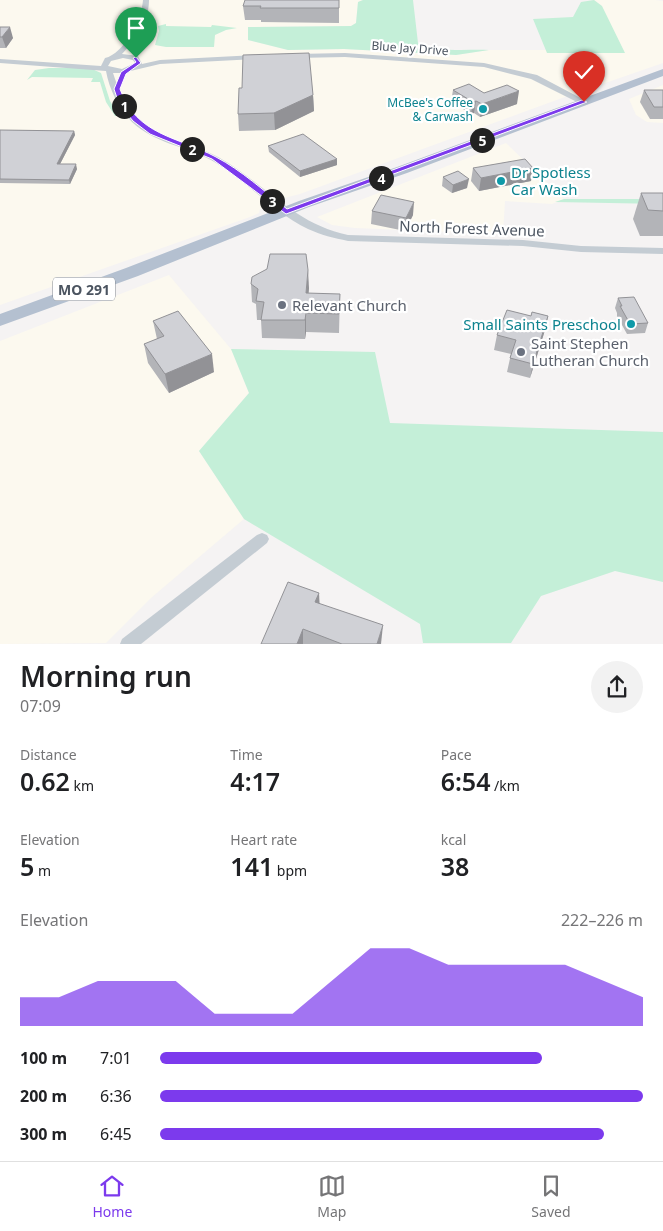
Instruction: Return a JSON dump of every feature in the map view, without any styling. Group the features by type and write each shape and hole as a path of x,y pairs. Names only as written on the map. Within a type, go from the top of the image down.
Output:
{"main road":[{"name":"MO 291","path":"0,320 663,72"}],"street":[{"path":"145,12 146,0"},
{"path":"108,69 104,64 125,49 145,12 154,2"},
{"path":"0,61 131,69 138,63 134,58 132,38"},
{"name":"Blue Jay Drive","path":"287,56 345,55 484,65 534,77 584,102"},
{"path":"66,65 134,58 204,56 228,58"},
{"path":"117,89 123,73 151,63 269,57"},
{"path":"0,67 29,64"},
{"name":"North Forest Avenue","path":"108,69 122,104 135,120 152,133 214,158 246,180 286,212 317,231 337,237 523,243 581,249 663,251"},
{"path":"128,644 262,539"}],"shaded area":[{"path":"0,0 363,0 358,2 356,23 351,26 249,27 248,40 288,50 344,49 456,55 489,50 546,50 548,53 602,6 594,0 655,0 663,1 663,63 288,197 260,209 259,213 250,217 0,305"},
{"path":"663,85 663,123 647,122 636,115 629,99"},
{"path":"506,143 564,199 552,204 505,201 503,234 355,228 332,225 317,217"},
{"path":"169,275 231,349 249,393 199,451 244,519 151,598 106,643 0,644 0,341"}],"green space":[{"path":"363,0 413,0 418,43 435,48 453,50 489,50 456,55 344,49 288,50 248,40 248,27 351,26 356,23 358,2"},
{"path":"594,0 602,6 625,53 547,53 533,19 573,17 581,2"},
{"path":"166,24 166,26 211,27 212,25 237,28 215,35 214,47 166,47 155,45 159,31 158,26"},
{"path":"90,68 101,73 110,101 119,116 115,116 106,102 100,82 91,82 93,78 32,77 27,80 35,70"},
{"path":"564,199 663,199 663,204 555,202"},
{"path":"231,349 375,352 390,423 663,432 663,582 615,571 541,596 511,643 423,643 420,624 244,519 199,451 249,393"}],"building":[{"path":"245,0 339,0 339,8 260,8 261,6 243,6"},
{"path":"0,27 10,27 2,37 0,37"},
{"path":"309,53 313,95 274,113 238,114 239,88 242,88 243,55"},
{"path":"469,84 484,93 507,85 519,91 482,104 476,101 473,102 453,90"},
{"path":"644,90 663,90 663,107 654,107"},
{"path":"0,130 74,131 57,164 76,164 69,180 0,179"},
{"path":"303,134 337,159 300,171 268,146"},
{"path":"525,159 533,168 481,178 473,168"},
{"path":"458,171 469,179 453,185 443,177"},
{"path":"641,193 663,193 663,211 648,210"},
{"path":"381,195 414,202 406,218 372,211"},
{"path":"270,254 306,254 308,270 306,293 340,294 339,314 306,313 305,320 261,320 264,302 256,301 258,289 251,284 252,277 267,269"},
{"path":"634,297 648,323 630,324 620,306 622,306 618,298"},
{"name":"Saint Stephen Lutheran Church","path":"507,310 531,316 532,312 548,316 533,364 510,358 516,340 497,335"},
{"path":"178,311 212,354 165,374 144,344 164,336 153,321"},
{"path":"288,582 319,593 315,602 383,625 377,644 342,644 303,629 297,644 261,644"}],"place":[{"name":"McBee's Coffee & Carwash","path":"483,109"},
{"name":"Dr Spotless Car Wash","path":"501,181"},
{"name":"Relevant Church","path":"282,305"},
{"name":"Small Saints Preschool","path":"631,324"},
{"name":"Saint Stephen Lutheran Church","path":"521,352"}],"route":[{"path":"136,58 138,60 137,65 123,73 117,89 122,104 135,120 152,133 196,150 226,165 286,212 584,102"}]}
